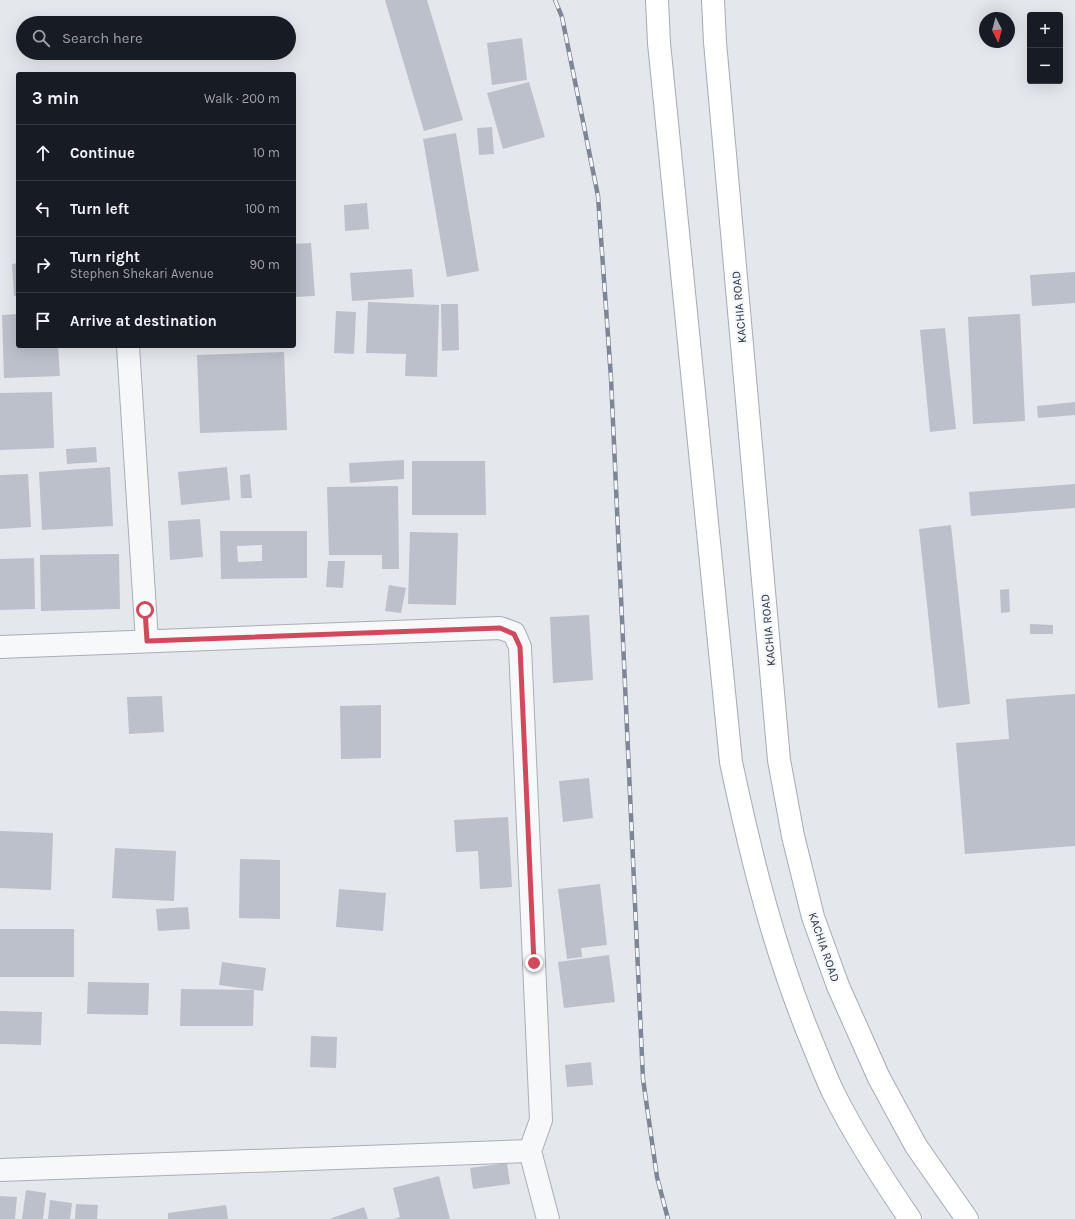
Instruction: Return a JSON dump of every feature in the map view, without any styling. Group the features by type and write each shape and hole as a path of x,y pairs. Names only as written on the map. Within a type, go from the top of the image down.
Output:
{"main road":[{"path":"657,0 659,43 731,762 748,842 770,926 795,1001 833,1092 876,1168 910,1219"},
{"name":"KACHIA ROAD","path":"714,0 715,42 780,760 793,836 813,916 838,986 878,1078 916,1146 966,1219"}],"street":[{"path":"128,348 147,641"},
{"path":"0,647 500,628 514,634 520,647 541,1120 530,1151 548,1219"},
{"path":"0,1170 530,1151"}],"building":[{"path":"385,0 427,0 463,120 424,131"},
{"path":"522,38 527,80 492,85 487,43"},
{"path":"529,82 545,137 503,149 487,93"},
{"path":"492,127 494,154 479,155 477,128"},
{"path":"456,133 479,271 447,277 423,139"},
{"path":"367,203 369,229 345,231 344,205"},
{"path":"311,243 315,296 296,297 296,244"},
{"path":"16,263 16,296 14,296 12,264"},
{"path":"412,269 414,297 352,301 350,273"},
{"path":"1075,272 1075,303 1032,306 1030,275"},
{"path":"368,302 439,305 437,377 405,376 406,354 366,353"},
{"path":"441,304 458,304 459,350 442,351"},
{"path":"336,311 356,312 354,354 334,353"},
{"path":"16,314 16,348 58,348 60,376 4,378 2,315"},
{"path":"1020,314 1025,421 973,424 968,317"},
{"path":"945,328 956,429 930,432 920,330"},
{"path":"284,352 287,430 200,433 197,355"},
{"path":"52,392 54,448 0,450 0,393"},
{"path":"1075,402 1075,415 1038,418 1037,406"},
{"path":"96,447 97,462 67,464 66,449"},
{"path":"404,460 404,479 350,483 349,463"},
{"path":"412,461 485,461 486,515 412,515"},
{"path":"110,467 113,526 42,530 39,472"},
{"path":"227,467 230,500 181,505 178,472"},
{"path":"28,474 31,527 0,529 0,475"},
{"path":"250,474 252,498 241,498 240,475"},
{"path":"1075,484 1075,508 971,516 969,492"},
{"path":"398,486 399,569 382,569 382,555 329,555 327,487"},
{"path":"200,519 203,557 170,560 168,521"},
{"path":"951,525 970,704 938,708 919,529"},
{"path":"220,531 307,531 307,578 221,579","holes":["262,545 262,561 238,562 237,546"]},
{"path":"410,532 458,533 456,605 408,604"},
{"path":"119,554 120,609 41,611 40,555"},
{"path":"34,558 35,609 0,610 0,559"},
{"path":"328,561 345,561 343,588 326,587"},
{"path":"389,585 406,588 401,613 385,611"},
{"path":"1009,589 1010,612 1001,613 1000,590"},
{"path":"589,615 593,680 553,683 550,617"},
{"path":"1030,624 1053,625 1053,634 1030,634"},
{"path":"1075,694 1075,846 965,854 956,743 1009,739 1006,699"},
{"path":"162,696 164,732 129,734 127,697"},
{"path":"381,705 381,758 341,759 340,706"},
{"path":"589,778 593,818 563,822 559,781"},
{"path":"508,817 512,887 480,889 478,851 456,852 454,820"},
{"path":"0,831 53,833 51,890 0,888"},
{"path":"115,848 176,851 174,901 112,898"},
{"path":"240,859 280,860 280,919 239,918"},
{"path":"600,884 607,945 581,948 582,957 567,959 558,889"},
{"path":"339,889 386,893 383,931 336,927"},
{"path":"188,907 190,929 158,931 156,909"},
{"path":"0,929 74,929 74,977 0,977"},
{"path":"609,955 615,1002 564,1008 558,962"},
{"path":"222,962 266,968 263,991 219,985"},
{"path":"88,982 149,983 148,1015 87,1014"},
{"path":"181,989 254,990 253,1026 180,1026"},
{"path":"0,1011 42,1012 41,1045 0,1044"},
{"path":"311,1036 337,1037 336,1068 310,1067"},
{"path":"591,1062 593,1085 567,1087 565,1065"},
{"path":"507,1163 510,1184 473,1189 470,1168"},
{"path":"439,1176 450,1219 394,1219 400,1217 393,1188"},
{"path":"26,1190 46,1193 43,1219 22,1219"},
{"path":"0,1196 17,1197 15,1219 0,1219"},
{"path":"50,1200 72,1203 70,1219 48,1219"},
{"path":"76,1204 98,1205 97,1219 75,1219"},
{"path":"226,1205 228,1219 168,1219 168,1213"},
{"path":"364,1207 368,1219 329,1219"}],"railway":[{"path":"555,0 562,17 598,196 611,378 643,1079 657,1177 668,1219"}],"route":[{"path":"145,610 147,641 500,628 514,634 520,647 534,963"}]}
